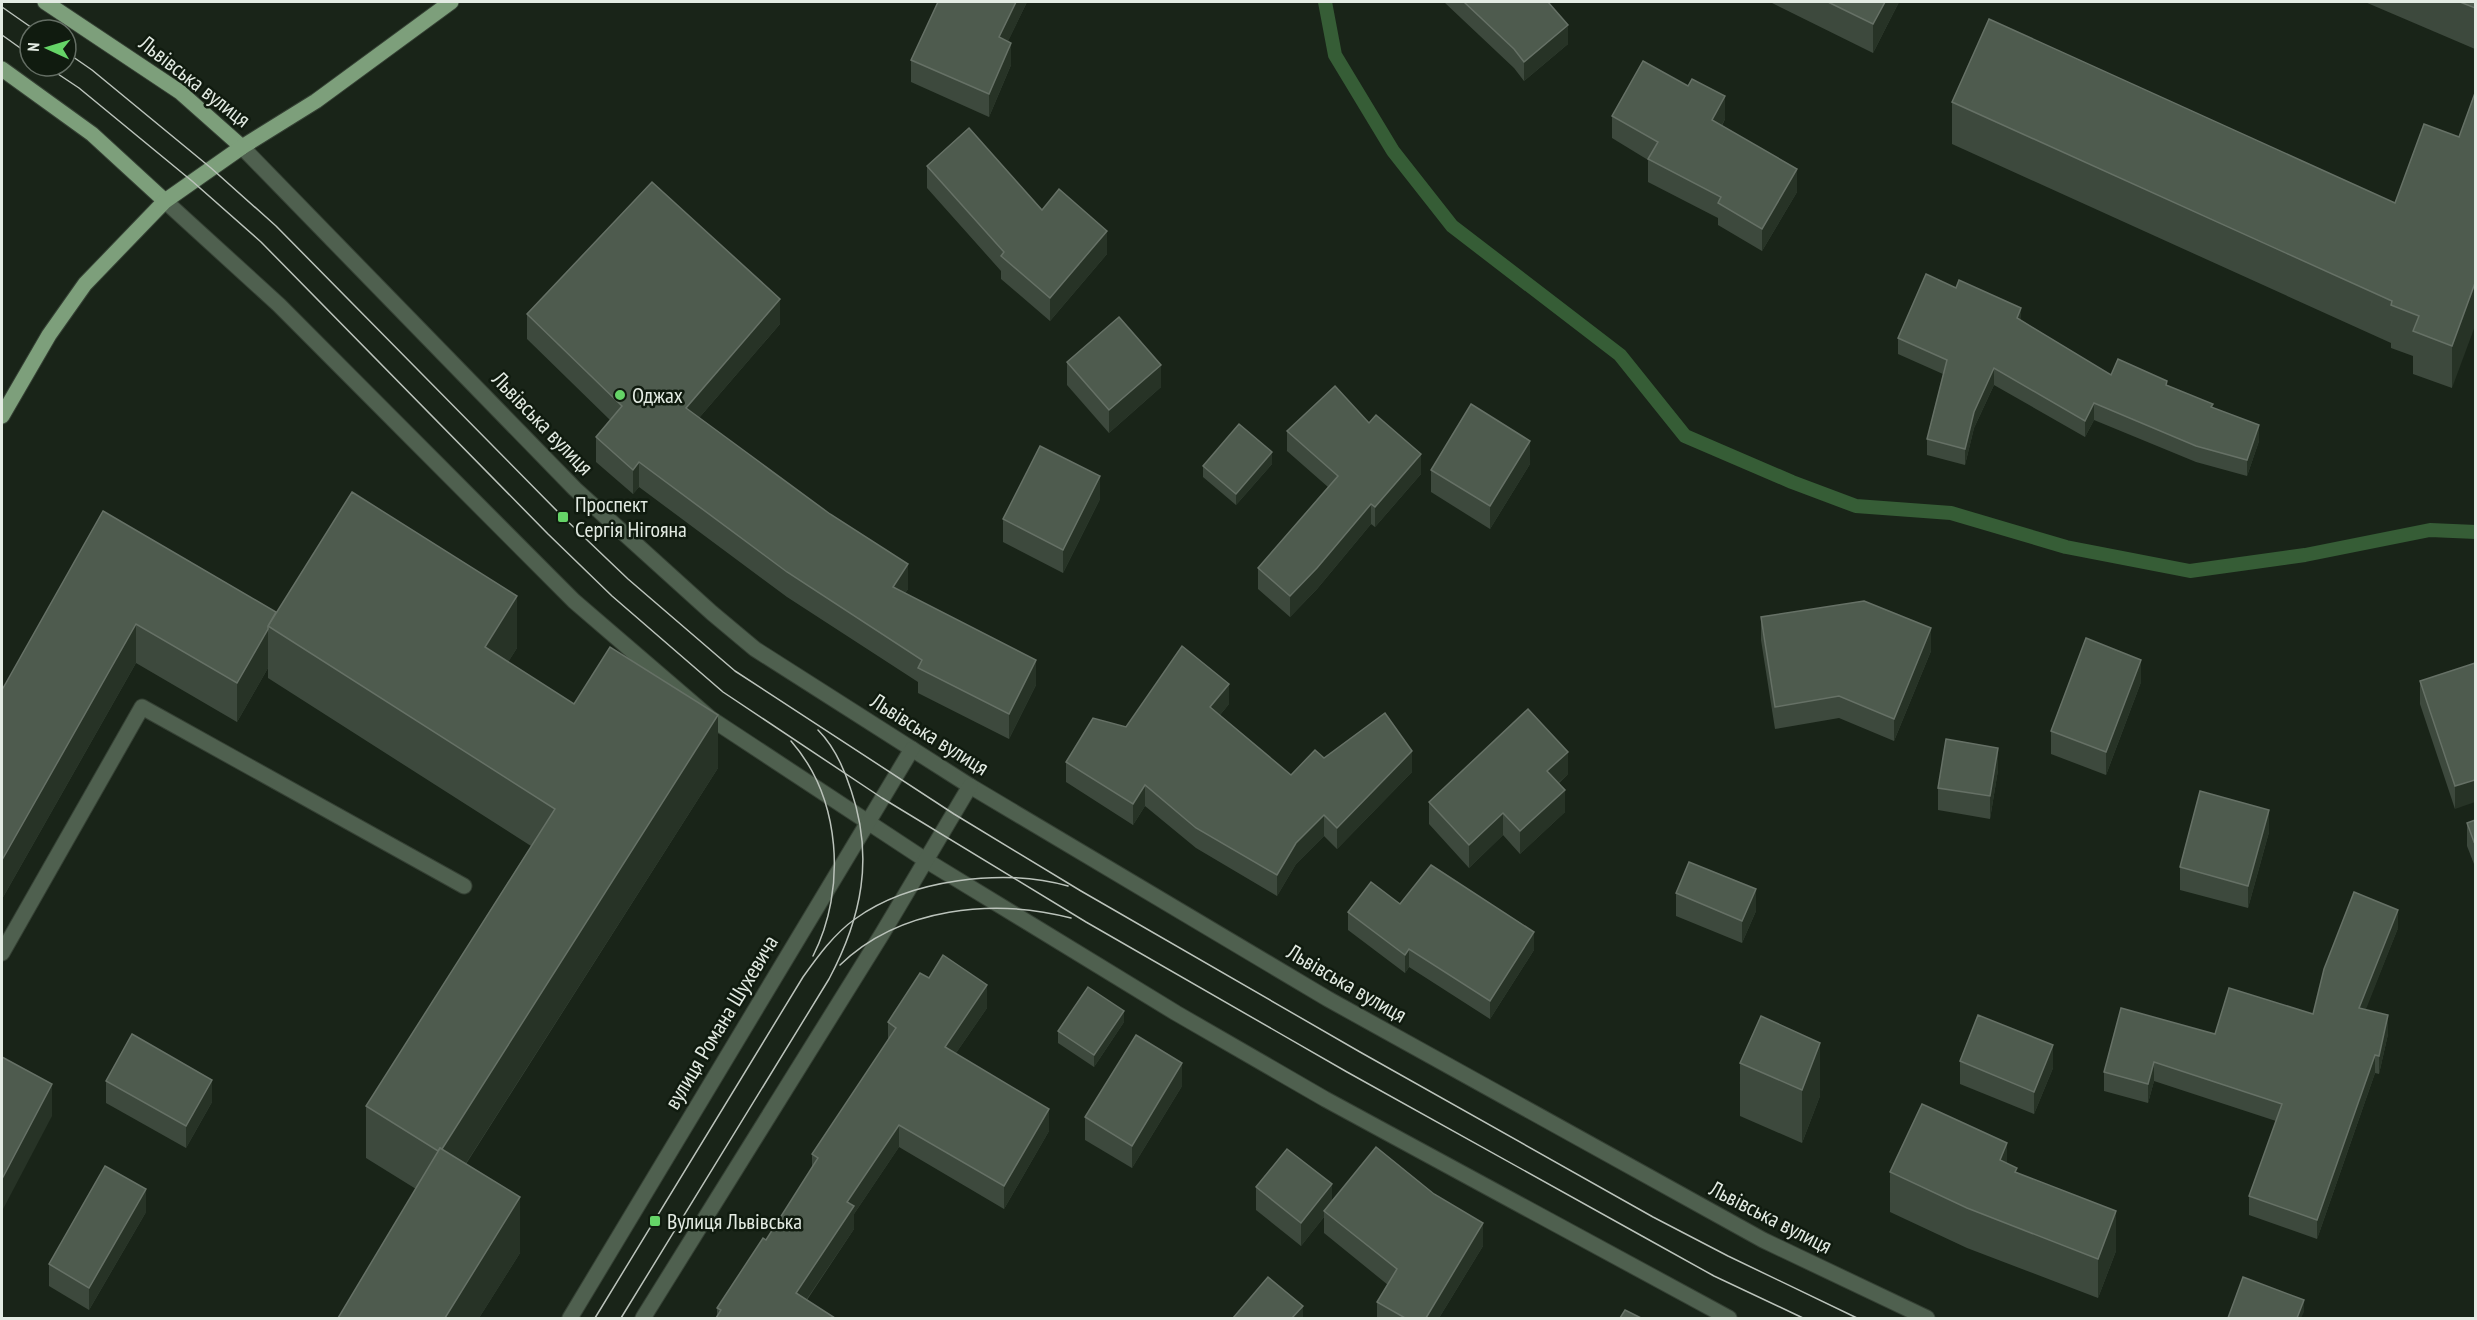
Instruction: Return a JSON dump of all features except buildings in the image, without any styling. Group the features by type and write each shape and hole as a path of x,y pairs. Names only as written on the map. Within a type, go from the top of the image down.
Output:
{"main road":[{"name":"Львівська вулиця","path":"45,2 180,92 242,147"},
{"path":"2,416 49,335 85,285 165,201 242,147 316,101 451,2"},
{"path":"2,69 92,134 165,201"}],"street":[{"name":"Львівська вулиця","path":"242,147 575,489 629,540 755,649 970,786 1328,999 1753,1234 1927,1318"},
{"path":"165,201 279,305 574,601 710,718 927,861 1176,1013 1325,1099 1729,1318"},
{"path":"2,953 142,707 464,886"},
{"name":"вулиця Романа Шухевича","path":"570,1318 912,749"},
{"path":"643,1318 927,861 970,786"}],"waterway":[{"path":"1325,2 1335,55 1393,151 1452,226 1620,355 1685,436 1792,482 1856,506 1951,513 2066,547 2190,571 2305,555 2430,530 2476,532"}],"tram line":[{"path":"2,7 18,18"},
{"path":"2,35 18,46"},
{"path":"78,60 211,168 276,226 563,517 628,579 735,671 954,814 1081,891 1360,1052 1653,1217 1857,1318"},
{"path":"64,78 192,181 261,242 548,534 612,596 723,692 882,798 1086,922 1347,1072 1714,1276 1803,1318"},
{"path":"621,1318 829,979 850,933 861,886 862,839 858,815 845,774 834,750 818,730"},
{"path":"791,741 808,764 820,789 829,816 834,845 831,902 824,930 813,956"},
{"path":"595,1318 803,977 840,931 877,905 902,894 930,886 987,878 1015,878 1068,886"},
{"path":"840,965 864,946 891,930 919,919 949,912 1011,909 1071,918"}],"place":[{"name":"Оджах","path":"620,395"},
{"name":"Проспект Сергія Нігояна","path":"563,517"},
{"name":"Вулиця Львівська","path":"655,1221"}]}
